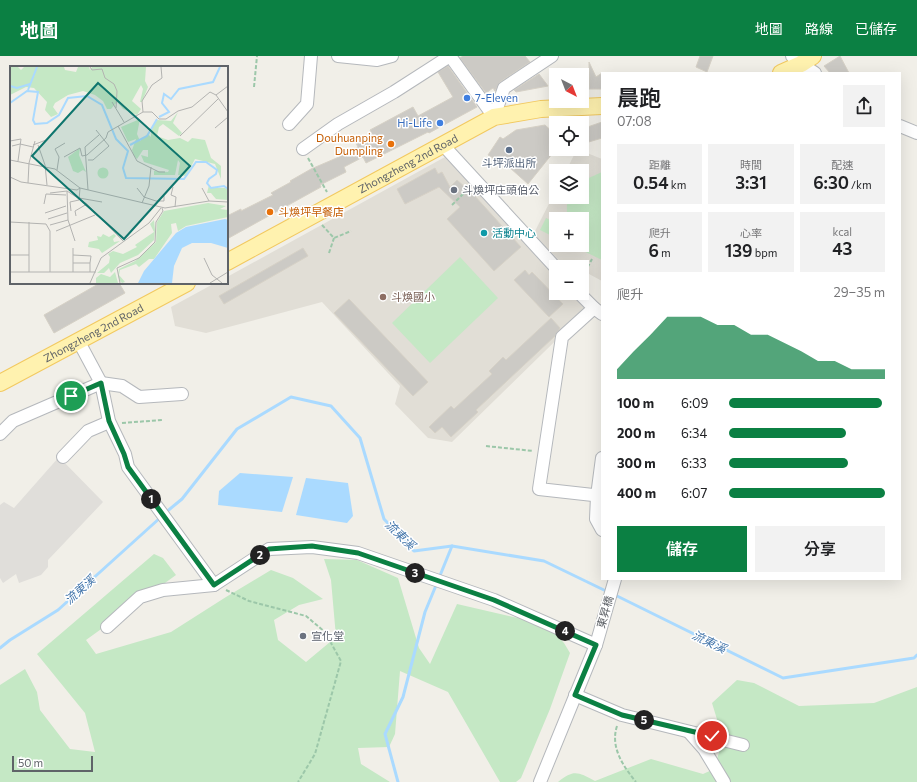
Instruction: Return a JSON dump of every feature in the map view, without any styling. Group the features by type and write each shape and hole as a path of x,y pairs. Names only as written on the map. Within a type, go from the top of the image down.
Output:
{"main road":[{"path":"782,72 802,59"},
{"name":"Zhongzheng 2nd Road","path":"228,261 494,117 541,109 601,106"},
{"name":"Zhongzheng 2nd Road","path":"0,383 185,284"}],"street":[{"path":"289,124 307,104 311,56"},
{"path":"338,56 377,58 392,56"},
{"path":"303,149 338,124 394,92 450,56 494,117"},
{"path":"494,117 504,88 552,56"},
{"path":"802,59 814,72"},
{"path":"901,126 917,133"},
{"path":"443,145 549,260"},
{"path":"586,300 598,311 562,337 539,488 599,496"},
{"path":"79,342 101,383 109,421 124,454 128,467 214,585"},
{"path":"0,434 13,421 101,383 122,386 139,397 182,394"},
{"path":"63,457 88,431 109,421"},
{"path":"601,471 596,519 601,528"},
{"path":"107,627 140,597 163,590 214,585 269,549 312,546 358,553 494,600 596,645"},
{"name":"東昇橋","path":"540,782 596,645 615,580"},
{"path":"575,695 622,715 743,745"},
{"path":"689,732 704,749 724,782"}],"path":[{"path":"254,87 258,56"},
{"path":"303,149 333,204"},
{"path":"452,205 476,181"},
{"path":"315,214 334,238"},
{"path":"329,253 334,238 351,231"},
{"path":"589,265 592,259"},
{"path":"109,421 122,423 162,420"},
{"path":"486,446 544,453"},
{"path":"214,585 249,601 306,616 325,632 341,661 315,754 298,782"},
{"path":"622,715 615,732 616,747 622,762 636,782"}],"shaded area":[{"path":"589,154 601,159 601,280 589,274 589,260 559,260 551,252 589,252 589,212 549,212 549,251 533,235 549,204 589,204 589,164 570,164 574,156 589,156"},
{"name":"斗煥國小","path":"445,157 549,268 549,300 579,300 588,309 452,442 428,438 395,404 400,386 322,302 206,333 175,326 171,307 213,284 228,284 228,276"},
{"path":"59,457 103,502 48,560 48,567 41,575 19,583 16,574 3,583 0,578 0,505 4,502 14,508"}],"green space":[{"path":"601,172 601,260 585,252 589,252 589,212 567,212 567,204 589,204 589,178"},
{"path":"546,218 549,220 549,234 540,230"},
{"path":"460,257 498,298 430,363 392,323"},
{"path":"154,554 163,558 176,575 86,640 96,654 171,632 271,570 293,578 323,599 299,605 274,620 278,640 306,662 336,637 331,580 324,559 357,560 398,578 419,648 430,664 457,604 531,621 550,628 564,643 570,653 550,709 521,778 516,782 500,782 448,692 400,671 395,734 389,747 358,748 361,764 390,782 0,782 0,685 25,669 37,692 40,710 70,749 95,752 85,713 37,654"},
{"path":"737,680 754,683 799,706 874,703 917,687 917,782 558,782 568,775 576,773 595,781 651,759 703,774 714,769 723,739 712,703"}],"water":[{"path":"240,473 293,477 282,512 218,505 219,491"},
{"path":"306,478 348,483 353,516 347,523 296,515"}],"building":[{"path":"463,56 525,56 530,62 500,82 495,91 493,88 486,93 460,58"},
{"path":"700,56 713,56 707,72 696,67"},
{"path":"840,56 848,72 829,72 824,66"},
{"path":"589,62 596,77 601,74 601,89 589,89"},
{"path":"448,66 477,107 429,133 428,132 366,163 363,157 344,167 346,172 320,185 321,187 228,238 228,216 241,209 241,211 273,195 271,193 311,169 358,147 356,143 372,134 370,130 413,107 418,116 453,97 438,72"},
{"path":"539,74 548,86 516,92 514,90"},
{"path":"601,122 601,138 589,142 589,127"},
{"path":"545,125 549,129 549,156 550,156 528,184 509,167 488,155 500,137 503,139 516,130"},
{"name":"活動中心","path":"435,168 438,174 442,172 450,187 457,180 474,195 521,247 494,271 447,219 460,207 439,187 405,204 397,189"},
{"path":"303,248 308,256 224,304 219,296"},
{"path":"525,270 529,275 532,272 549,290 549,300 559,300 563,304 549,317 514,280"},
{"path":"98,284 120,284 125,293 54,333 44,315"},
{"path":"349,299 428,382 413,396 334,313"},
{"path":"551,318 560,328 555,336 476,410 478,412 451,437 442,427 435,433 429,427 451,406 454,409 492,374 489,371 503,357 506,360"}],"waterway":[{"name":"流東溪","path":"165,513 182,499 237,429 291,397 331,406 360,438 384,519 414,551 452,546 544,561 608,592"},
{"name":"流東溪","path":"0,648 10,640 58,610 161,517"},
{"path":"439,578 452,546"},
{"path":"398,782 385,734 403,697 425,612 437,583"},
{"name":"流東溪","path":"613,594 783,678 914,658 917,655"}],"place":[{"name":"7-Eleven","path":"467,98"},
{"name":"Hi-Life","path":"440,123"},
{"name":"Douhuanping Dumpling","path":"391,144"},
{"name":"斗坪派出所","path":"509,150"},
{"name":"斗煥坪庄頭伯公","path":"454,190"},
{"name":"斗煥坪早餐店","path":"270,212"},
{"name":"活動中心","path":"484,233"},
{"name":"斗煥國小","path":"383,297"},
{"name":"宣化堂","path":"303,636"}],"route":[{"path":"71,396 101,383 109,421 124,454 128,467 214,585 269,549 312,546 358,553 494,600 596,645 575,695 622,715 689,732 712,736"}]}
